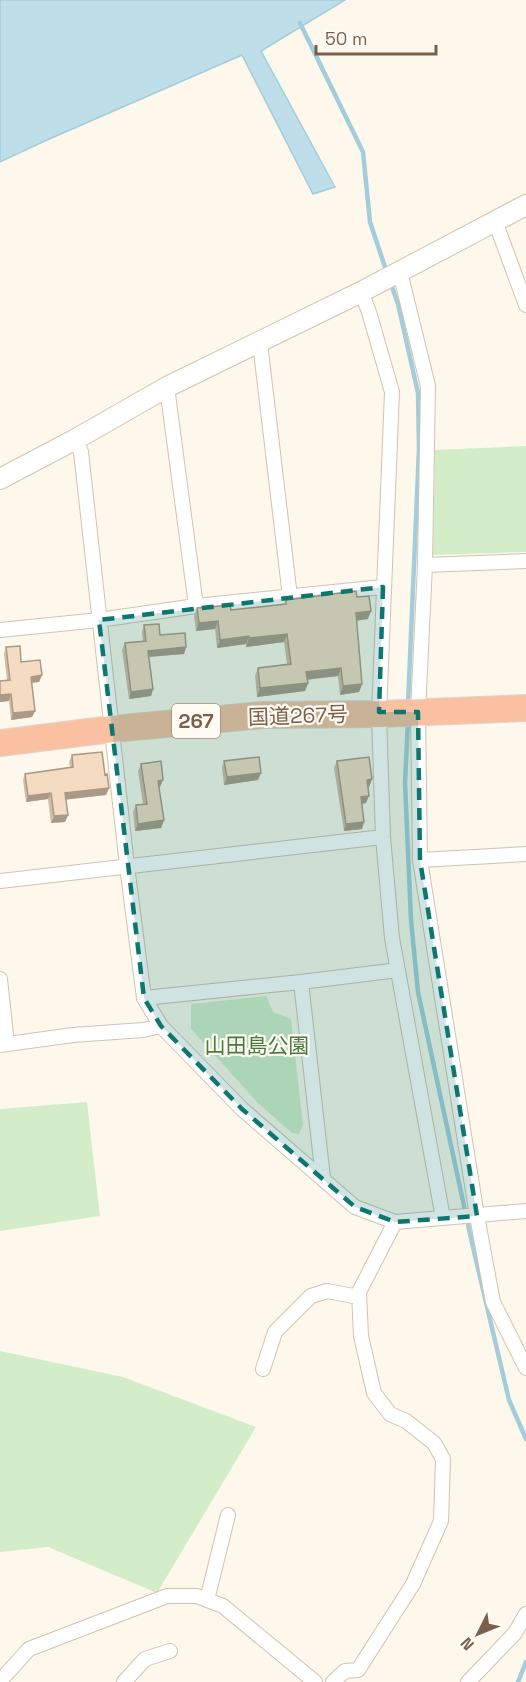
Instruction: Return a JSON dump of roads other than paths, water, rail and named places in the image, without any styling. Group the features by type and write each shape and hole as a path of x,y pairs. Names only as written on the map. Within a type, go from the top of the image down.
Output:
{"highway":[{"name":"国道267号","path":"0,742 263,715 526,708"}],"street":[{"path":"0,479 168,387 362,292 526,205"},
{"path":"495,221 526,305"},
{"path":"400,272 428,386 425,565 383,837 392,938 449,1218"},
{"path":"362,292 392,392 383,587 420,860 493,1302 526,1368"},
{"path":"260,343 290,597"},
{"path":"168,387 196,606"},
{"path":"76,439 81,452 144,998 161,1026 242,1108 355,1207 395,1222 526,1211"},
{"path":"425,565 526,561"},
{"path":"0,630 99,620 196,606 383,587"},
{"path":"0,880 383,837"},
{"path":"420,860 526,854"},
{"path":"144,998 301,982 398,969"},
{"path":"0,979 3,1045 73,1035 143,1030 161,1026"},
{"path":"301,982 322,1178"},
{"path":"333,1682 345,1671 358,1670 413,1584 441,1521 443,1459 434,1443 406,1421 390,1414 374,1393 361,1336 359,1292 395,1222"},
{"path":"263,1369 275,1332 311,1296 327,1291 359,1297"},
{"path":"207,1600 228,1515"},
{"path":"0,1681 29,1649 167,1596 197,1596 223,1606 315,1682"},
{"path":"468,1682 515,1633 526,1614"},
{"path":"124,1682 145,1659 170,1651"}],"water":[{"path":"0,0 345,0 261,51 335,187 313,194 242,55 0,162"}],"waterway":[{"path":"300,23 363,152 370,222 387,273"},
{"path":"390,281 398,304 418,393 419,449 408,704"},
{"path":"408,721 405,783 411,920 418,992 472,1243 509,1400 526,1439"},
{"path":"518,1682 526,1662"}],"park label":[{"name":"山田島公園","path":"257,1046"}]}
